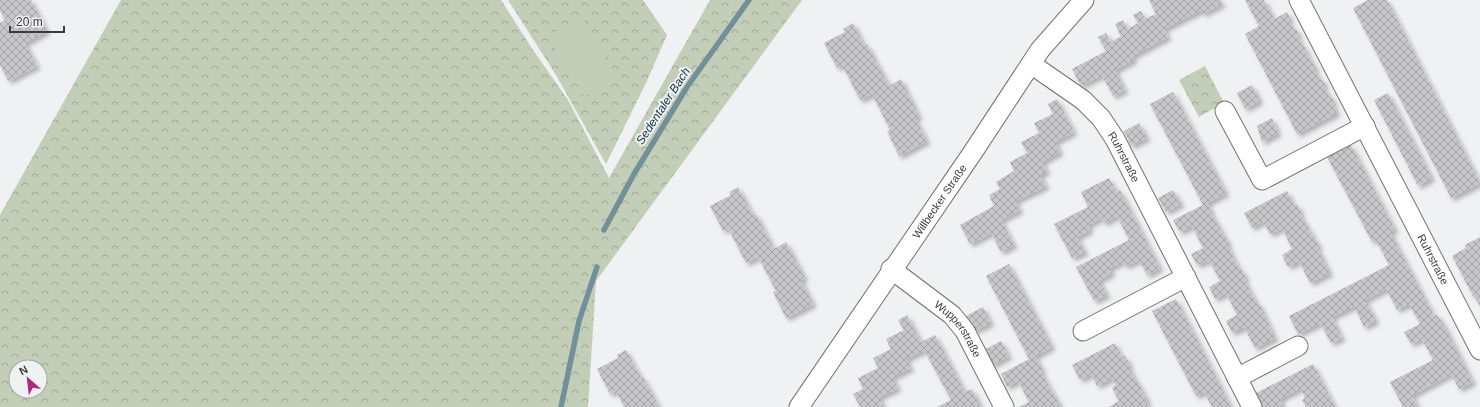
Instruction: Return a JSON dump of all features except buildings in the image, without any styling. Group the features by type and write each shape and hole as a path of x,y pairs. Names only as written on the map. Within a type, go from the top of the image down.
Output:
{"street":[{"name":"Willbecker Straße","path":"799,407 891,269 973,152 1040,50 1084,0"},
{"name":"Ruhrstraße","path":"1299,0 1480,350"},
{"name":"Ruhrstraße","path":"1031,64 1083,100 1101,118 1115,140 1252,407"},
{"path":"1225,111 1262,180 1365,126"},
{"name":"Wupperstraße","path":"891,269 952,315 965,331 1004,407"},
{"path":"1083,330 1186,277"},
{"path":"1237,378 1298,346"}],"green space":[{"path":"121,0 501,0 533,50 568,100 609,178 710,0 802,0 596,281 588,407 0,407 0,215"},
{"path":"508,0 643,0 667,35 646,83 606,164 556,75"},
{"path":"582,16 617,77 584,96 548,36"},
{"path":"1205,66 1224,103 1199,117 1179,80"}],"waterway":[{"name":"Sedentaler Bach","path":"604,230 634,174 687,87 749,0"},
{"name":"Sedentaler Bach","path":"561,407 579,321 597,267"}]}
